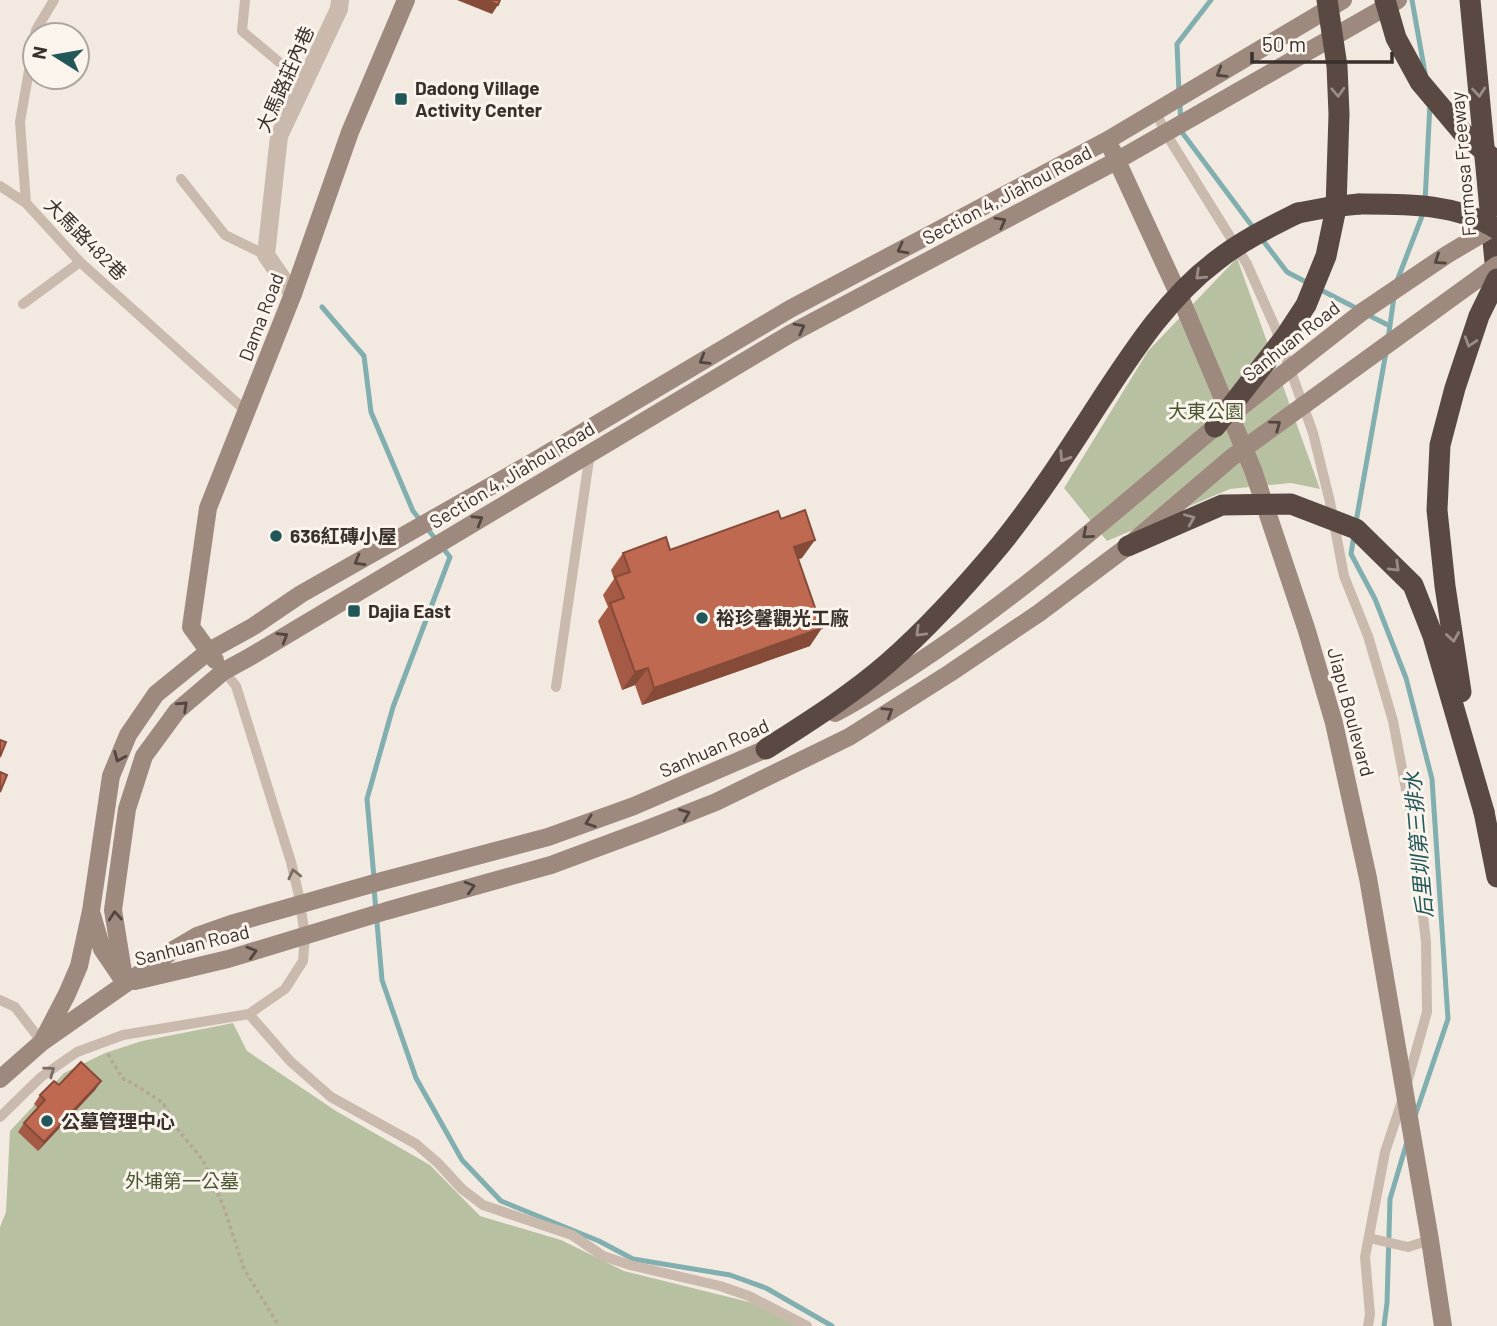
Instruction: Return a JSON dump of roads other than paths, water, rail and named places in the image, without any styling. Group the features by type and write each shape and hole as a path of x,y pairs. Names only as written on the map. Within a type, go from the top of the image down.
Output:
{"highway":[{"path":"1215,427 1285,337 1306,305 1326,256 1336,208 1339,114 1337,65 1326,0"},
{"path":"1385,0 1396,38 1420,82 1463,133 1497,162"},
{"name":"Formosa Freeway","path":"1469,0 1497,281"},
{"path":"766,749 824,712 887,663 949,605 1048,482 1135,349 1177,297 1215,261 1265,229 1298,213 1330,207 1397,204 1447,208 1482,219 1497,227"},
{"path":"1497,281 1479,316 1455,388 1440,445 1437,510 1445,586 1464,711 1497,877"},
{"path":"1128,546 1222,505 1291,504 1356,530 1413,585 1433,636 1484,812"}],"street":[{"name":"大馬路莊內巷","path":"266,255 279,136 339,9 340,0"},
{"name":"Dama Road","path":"224,671 191,626 208,508 293,294 350,132 406,0"},
{"name":"Section 4, Jiahou Road","path":"42,1042 68,994 79,966 91,911 111,776 128,735 156,694 209,651 254,626 301,594 533,462 790,309 1108,140 1343,0"},
{"name":"Section 4, Jiahou Road","path":"125,984 113,910 127,809 144,756 177,711 224,671 790,334 1118,160 1398,0"},
{"name":"Jiapu Boulevard","path":"1108,140 1183,304 1253,470 1307,631 1334,723 1370,890 1443,1326"},
{"name":"Sanhuan Road","path":"125,984 197,936 382,881 548,838 634,806 766,749 859,700 944,646 1034,579 1215,427 1362,312 1448,254 1497,227"},
{"path":"266,255 293,294"},
{"name":"Sanhuan Road","path":"125,984 228,959 551,865 716,802 849,737 1039,613 1128,546 1231,458 1497,265"},
{"name":"Section 4, Jiahou Road","path":"91,911 102,949 125,984"},
{"path":"0,1079 42,1042 125,984"}],"lane":[{"name":"大馬路482巷","path":"41,21 54,0"},
{"path":"245,0 242,31 304,83"},
{"name":"大馬路482巷","path":"25,91 20,122 26,203 80,262 247,412"},
{"path":"1156,112 1165,132 1247,264 1275,327 1313,433 1344,576 1368,636 1393,721 1412,821 1426,942 1427,1012 1406,1103 1385,1152 1365,1257 1370,1314 1368,1326"},
{"path":"181,179 225,235 266,255"},
{"path":"0,186 26,203"},
{"path":"23,304 80,262"},
{"path":"556,687 590,453"},
{"path":"0,1117 41,1077 77,1052 123,1035 250,1014 285,989 303,961 305,936 291,862 236,686 224,671"},
{"path":"0,1000 15,1007 42,1042"},
{"path":"250,1014 290,1061 331,1097 416,1144 438,1163 461,1189 483,1205 572,1235 603,1256 749,1296 807,1326"},
{"path":"1369,1238 1408,1247 1430,1240"}],"waterway":[{"path":"1179,93 1177,44 1211,0"},
{"name":"后里圳第三排水","path":"1412,0 1425,73"},
{"path":"1180,103 1181,131 1255,230"},
{"name":"后里圳第三排水","path":"1425,202 1430,103"},
{"name":"后里圳第三排水","path":"1397,281 1424,211"},
{"path":"1261,238 1287,272 1308,283"},
{"path":"1317,288 1358,309"},
{"name":"后里圳第三排水","path":"1388,339 1394,297"},
{"path":"322,307 364,356 371,412 413,511 450,557 393,707 367,799 374,878"},
{"path":"1366,314 1390,326"},
{"name":"后里圳第三排水","path":"1356,522 1386,352"},
{"name":"后里圳第三排水","path":"1354,535 1351,554 1375,599 1406,678 1432,779 1448,1019 1415,1116"},
{"path":"374,888 382,980 416,1078 462,1160 501,1201 599,1241 633,1259 730,1275 766,1288 832,1326"},
{"name":"后里圳第三排水","path":"1384,1326 1390,1199 1407,1142"}],"place":[{"name":"Dadong Village Activity Center","path":"401,99"},
{"name":"636紅磚小屋","path":"276,536"},
{"name":"Dajia East","path":"354,611"},
{"name":"裕珍馨觀光工廠","path":"702,618"},
{"name":"公墓管理中心","path":"47,1121"}],"park label":[{"name":"大東公園","path":"1206,411"},
{"name":"外埔第一公墓","path":"182,1181"}]}
